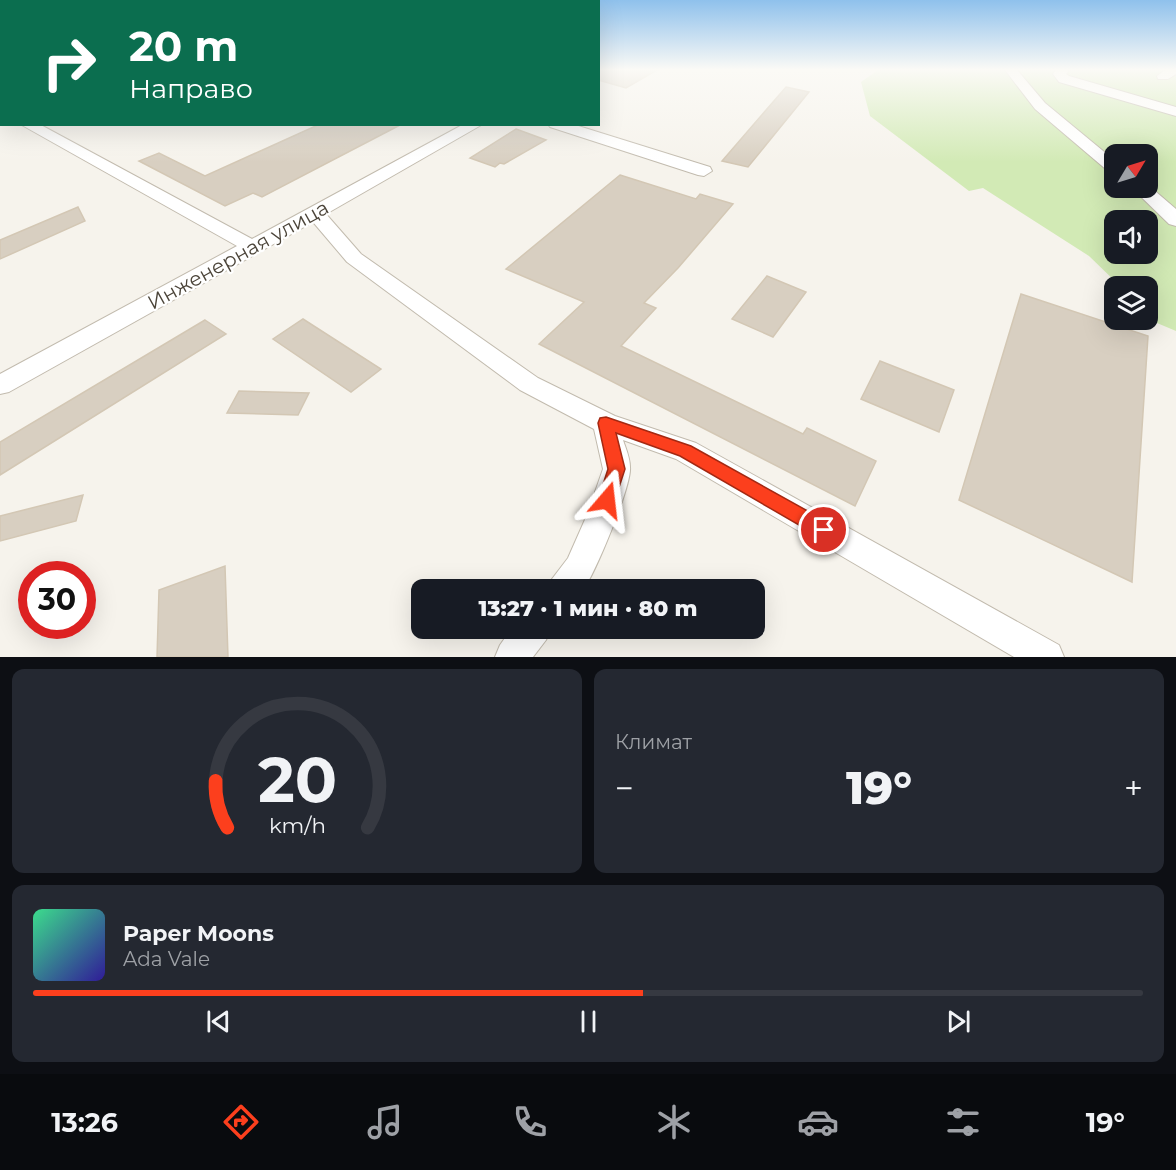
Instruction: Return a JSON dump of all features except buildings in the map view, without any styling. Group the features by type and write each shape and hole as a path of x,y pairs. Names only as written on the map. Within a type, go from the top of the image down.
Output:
{"street":[{"path":"1036,101 1104,160"},
{"path":"1138,101 1176,112"},
{"path":"31,126 253,247"},
{"name":"Инженерная улица","path":"0,385 472,126"},
{"path":"561,126 704,171"},
{"path":"1154,198 1176,220"},
{"path":"315,213 354,258 529,384 606,423 686,451 1047,657"},
{"path":"571,579 579,569 602,516 616,469 606,423"},
{"path":"512,657 526,639"}],"green space":[{"path":"866,101 1176,101 1176,331 1158,323 1158,276 1110,276 1089,256 983,188 969,191 870,116"}],"route":[{"path":"607,500 616,469 606,423 686,451 824,530"}]}
